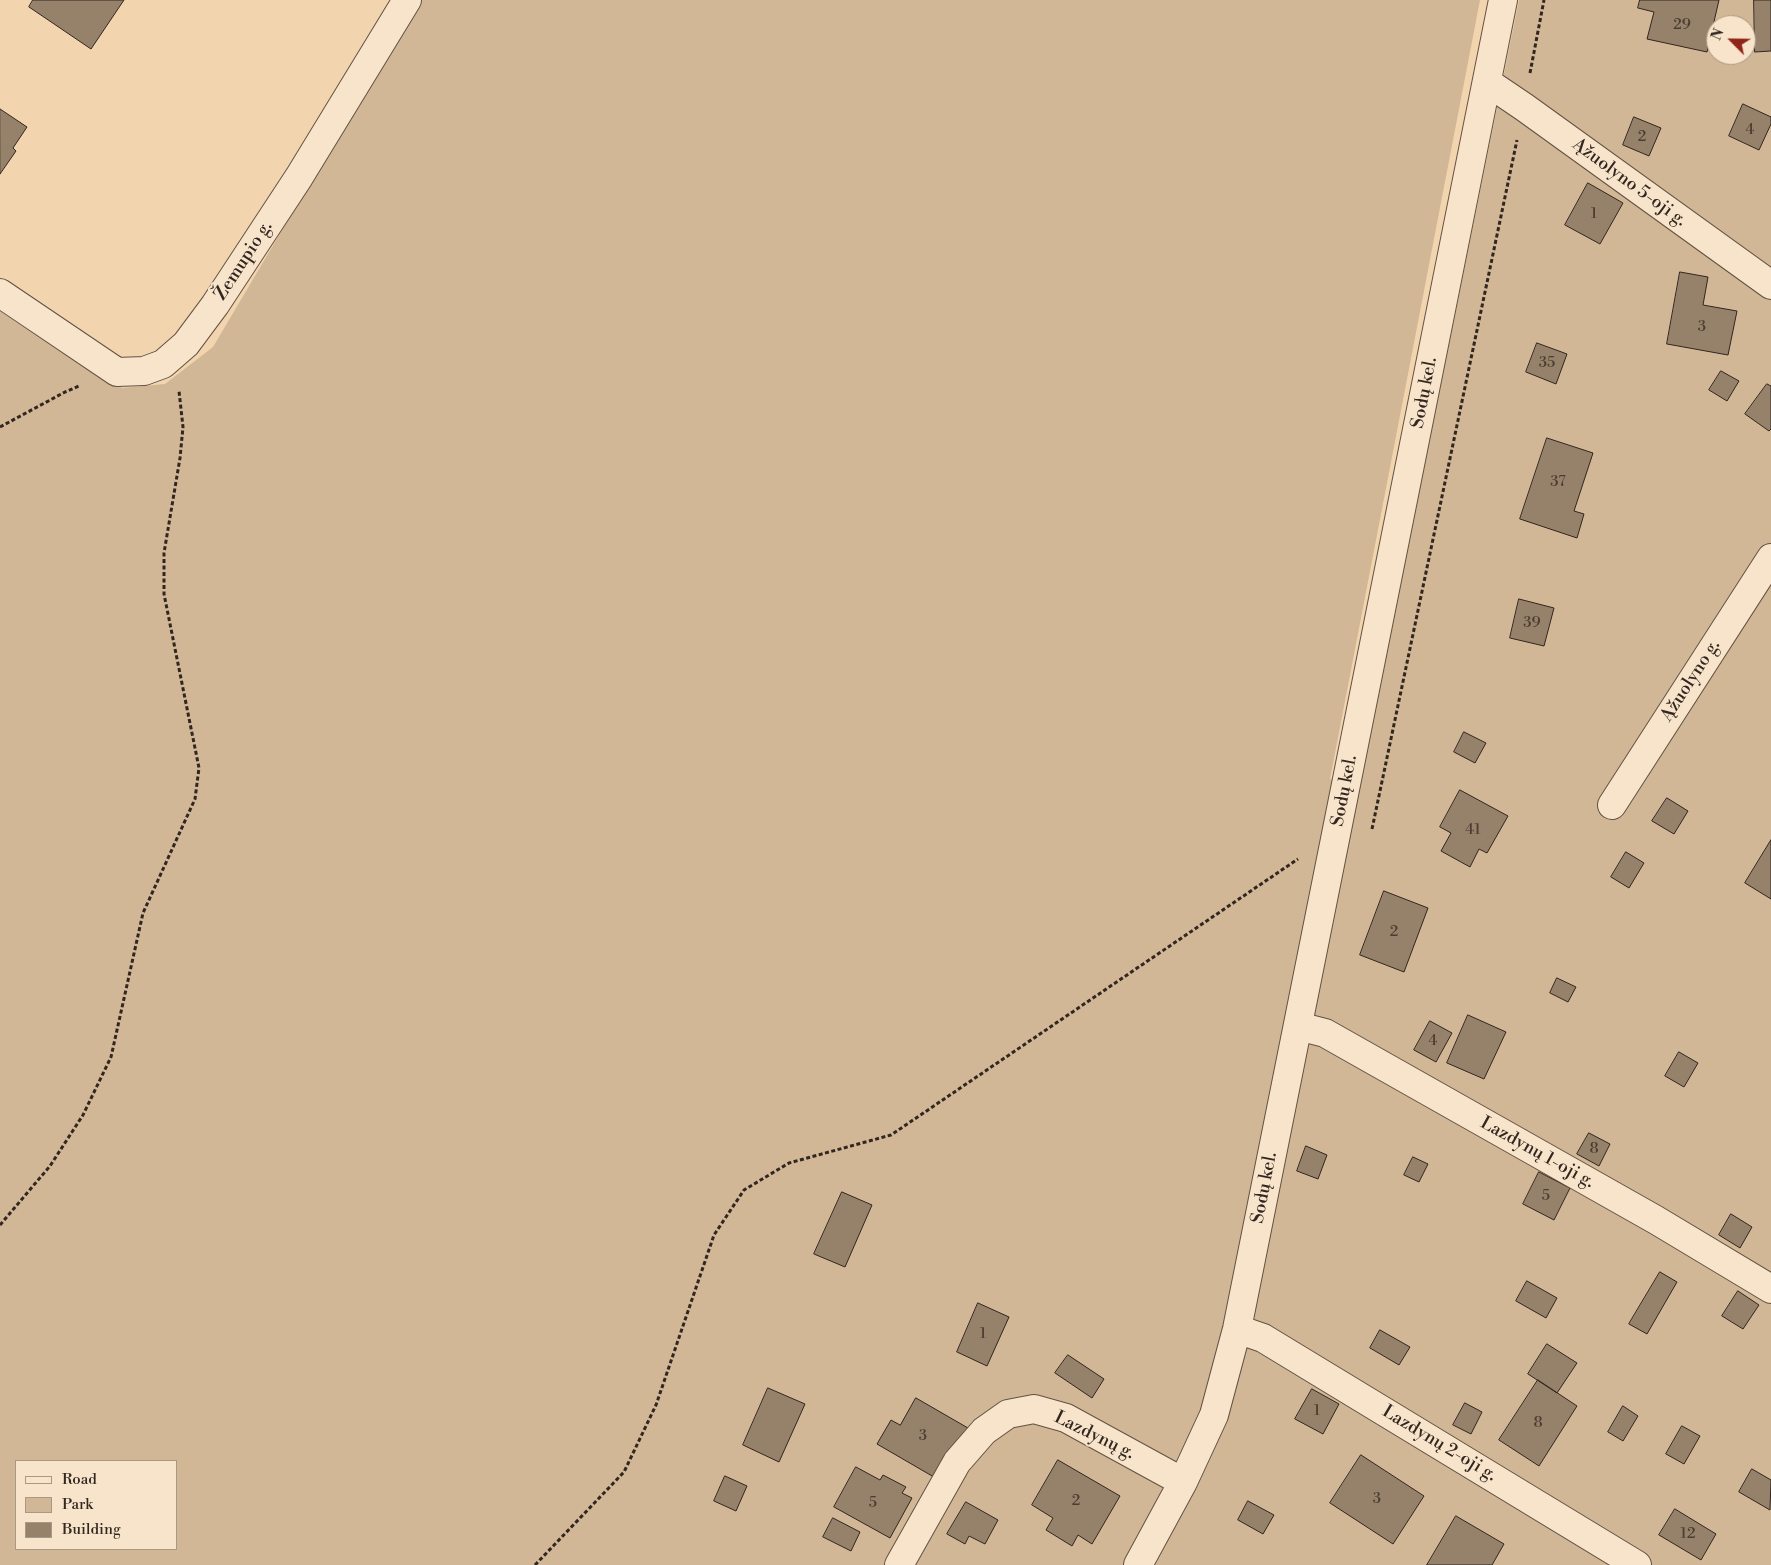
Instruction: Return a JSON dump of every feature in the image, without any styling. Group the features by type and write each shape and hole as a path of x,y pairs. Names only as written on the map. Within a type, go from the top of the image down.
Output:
{"street":[{"name":"Žemupio g.","path":"118,372 144,371 163,364 186,344 215,305 299,177 407,0"},
{"name":"Sodų kel.","path":"1138,1565 1183,1482 1214,1415 1237,1329 1503,0"},
{"name":"Ąžuolyno 5-oji g.","path":"1487,82 1771,284"},
{"path":"0,293 118,372"},
{"name":"Ąžuolyno g.","path":"1612,805 1771,558"},
{"name":"Lazdynų 1-oji g.","path":"1298,1026 1325,1033 1656,1220 1771,1290"},
{"name":"Lazdynų 2-oji g.","path":"1237,1329 1263,1338 1638,1565"},
{"name":"Lazdynų g.","path":"899,1565 957,1462 984,1430 1008,1414 1034,1409 1066,1418 1183,1482"}],"path":[{"path":"1372,832 1524,107 1544,0"},
{"path":"0,1226 50,1166 83,1115 111,1057 143,913 195,799 198,768 164,594 164,553 180,458 183,427 180,392 163,364"},
{"path":"0,427 65,392 118,372"},
{"path":"534,1565 624,1472 656,1405 714,1235 744,1190 790,1163 891,1134 1296,860 1334,847"}],"green space":[{"path":"418,0 1480,0 1330,779 1359,787 1519,0 1771,0 1771,1565 0,1565 0,303 122,388 165,384 213,347"}],"building":[{"path":"33,0 124,0 91,49 29,7"},
{"path":"1640,0 1719,0 1716,15 1706,15 1706,52 1647,39 1654,12 1638,8"},
{"path":"1754,0 1771,0 1771,51 1756,52 1756,15 1754,15"},
{"path":"1743,104 1771,117 1771,124 1759,150 1729,136"},
{"path":"0,109 27,127 13,148 16,151 0,174"},
{"path":"1634,117 1661,128 1649,156 1623,145"},
{"path":"1588,183 1623,203 1600,244 1565,225"},
{"path":"1680,272 1708,277 1703,305 1737,311 1728,355 1667,344"},
{"path":"1537,343 1567,354 1556,384 1526,372"},
{"path":"1721,371 1739,381 1727,401 1709,390"},
{"path":"1767,384 1771,386 1771,429 1769,431 1745,414"},
{"path":"1547,438 1593,453 1574,511 1584,514 1577,538 1520,519"},
{"path":"1519,599 1554,608 1544,646 1510,638"},
{"path":"1464,732 1486,743 1475,763 1454,752"},
{"path":"1460,790 1508,816 1487,853 1479,849 1470,867 1441,851 1451,833 1440,827"},
{"path":"1667,798 1688,811 1674,834 1652,821"},
{"path":"1771,840 1771,899 1745,883"},
{"path":"1626,852 1644,863 1629,888 1611,877"},
{"path":"1384,891 1428,908 1404,972 1360,955"},
{"path":"1557,978 1576,987 1568,1002 1550,993"},
{"path":"1468,1015 1506,1032 1484,1079 1447,1063"},
{"path":"1430,1021 1452,1033 1436,1062 1414,1050"},
{"path":"1679,1052 1698,1063 1684,1087 1665,1076"},
{"path":"1589,1133 1610,1144 1599,1166 1577,1154"},
{"path":"1306,1146 1327,1155 1318,1179 1297,1171"},
{"path":"1413,1157 1428,1164 1419,1182 1404,1175"},
{"path":"1539,1172 1570,1188 1554,1220 1523,1204"},
{"path":"842,1192 872,1205 845,1267 814,1254"},
{"path":"1731,1214 1752,1227 1740,1248 1719,1235"},
{"path":"1660,1272 1677,1282 1647,1334 1629,1324"},
{"path":"1527,1281 1557,1298 1546,1318 1516,1301"},
{"path":"1738,1291 1759,1305 1743,1329 1722,1316"},
{"path":"978,1303 1009,1317 987,1366 957,1352"},
{"path":"1380,1330 1410,1347 1399,1365 1370,1348"},
{"path":"1547,1344 1577,1363 1557,1393 1528,1374"},
{"path":"1068,1355 1104,1379 1092,1398 1055,1373"},
{"path":"1538,1380 1577,1406 1539,1466 1499,1440"},
{"path":"768,1388 805,1404 779,1462 743,1445"},
{"path":"1312,1389 1339,1404 1323,1434 1295,1419"},
{"path":"916,1398 968,1428 939,1480 877,1444 891,1420 900,1425"},
{"path":"1465,1403 1482,1412 1471,1434 1453,1425"},
{"path":"1623,1406 1638,1416 1623,1441 1608,1432"},
{"path":"1682,1426 1700,1436 1684,1464 1666,1454"},
{"path":"1361,1455 1424,1496 1393,1544 1330,1503"},
{"path":"1058,1460 1120,1496 1092,1544 1078,1535 1072,1546 1046,1530 1053,1518 1032,1505"},
{"path":"856,1467 880,1480 883,1475 906,1487 902,1493 912,1498 890,1538 834,1507"},
{"path":"1752,1469 1771,1480 1770,1510 1739,1492"},
{"path":"725,1476 747,1486 736,1511 714,1501"},
{"path":"1248,1501 1274,1515 1263,1534 1238,1520"},
{"path":"966,1502 998,1520 985,1544 969,1536 965,1544 947,1534"},
{"path":"1675,1509 1716,1534 1701,1560 1659,1535"},
{"path":"1456,1516 1504,1544 1492,1565 1427,1565"},
{"path":"833,1518 860,1532 851,1551 823,1537"}]}
